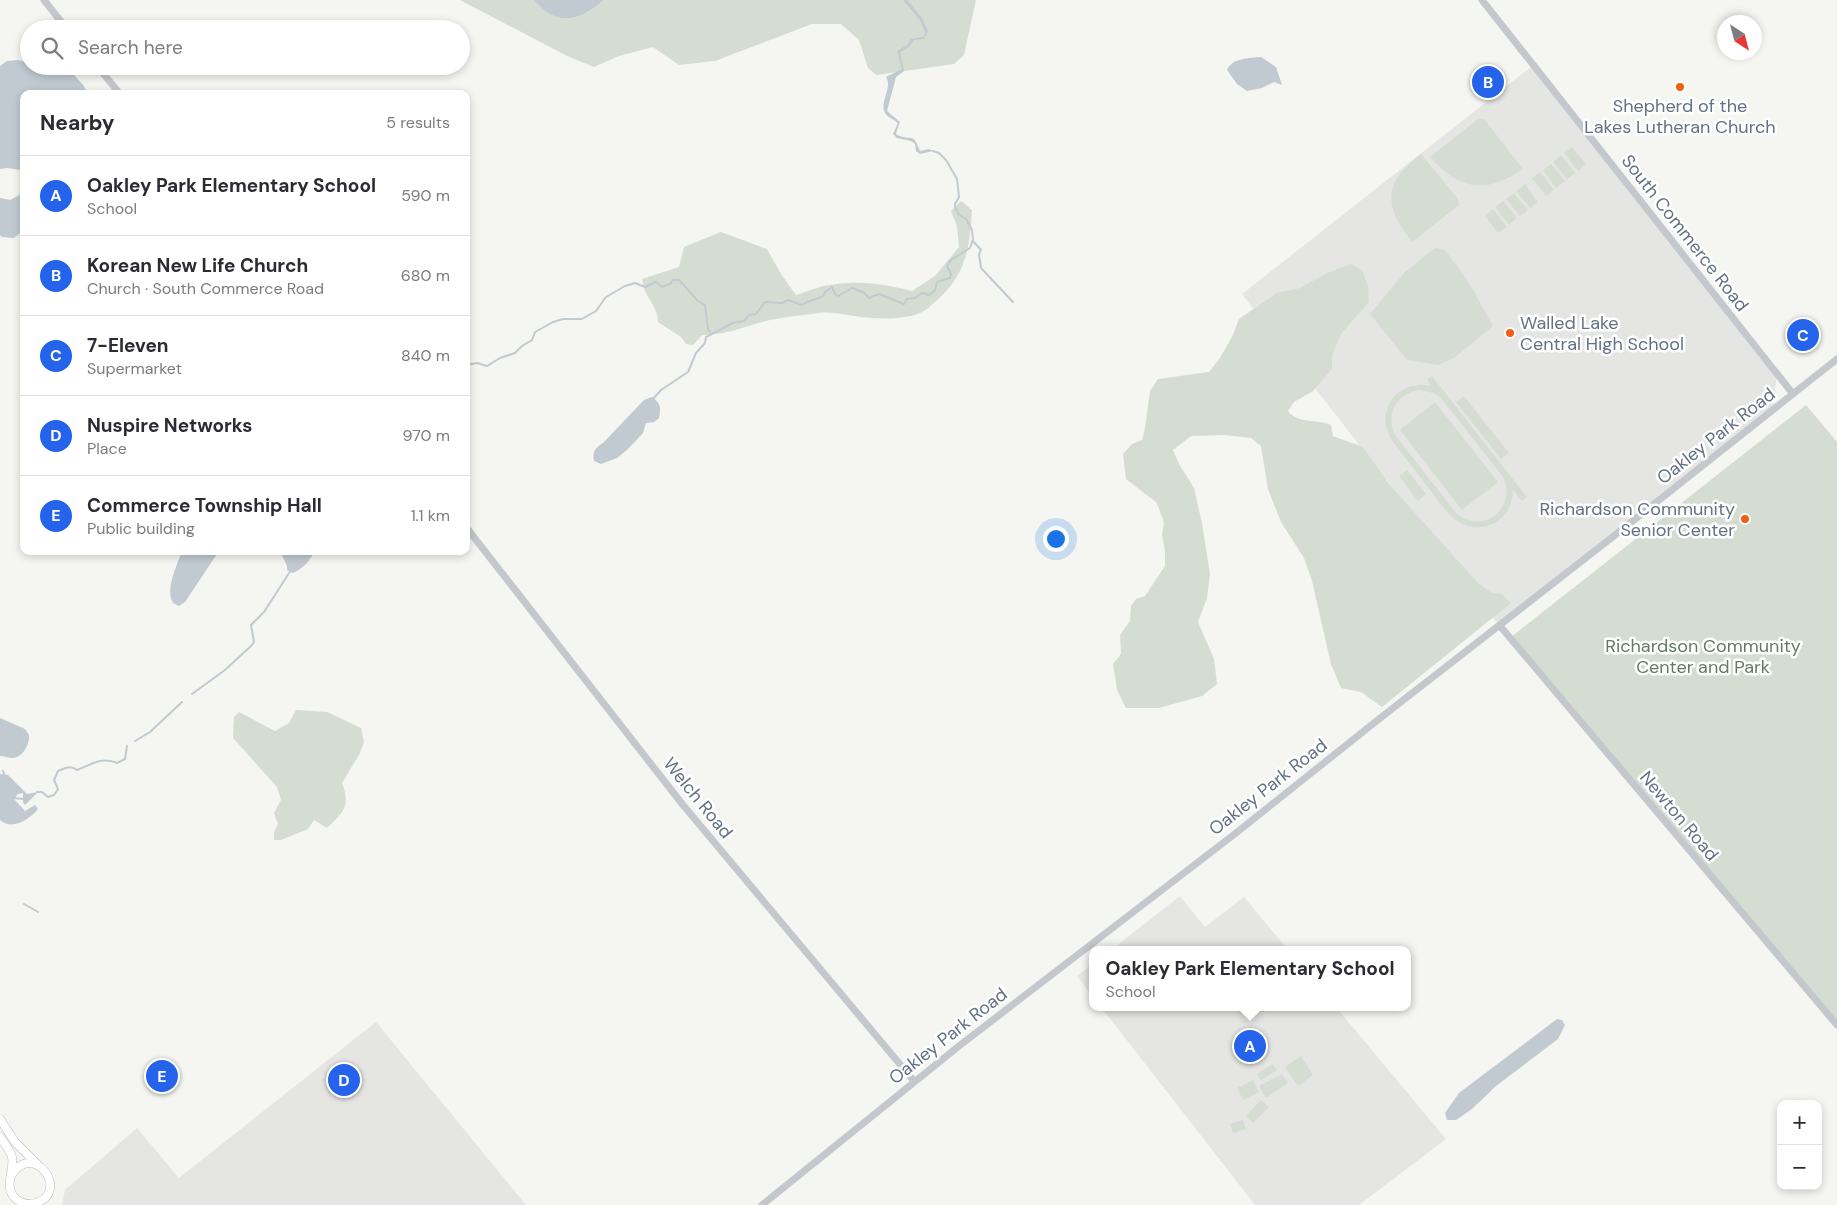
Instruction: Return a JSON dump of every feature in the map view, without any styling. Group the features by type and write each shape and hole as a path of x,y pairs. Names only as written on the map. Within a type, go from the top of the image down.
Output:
{"main road":[{"path":"0,1119 15,1142 49,1177 50,1205"},
{"path":"0,1137 13,1159 10,1189 16,1200 26,1205 41,1201 49,1191"},
{"path":"10,1176 19,1166 32,1163 38,1165"}],"street":[{"path":"44,0 60,20"},
{"name":"South Commerce Road","path":"1482,0 1793,394"},
{"path":"104,75 117,90"},
{"path":"1793,394 1837,359"},
{"name":"Oakley Park Road","path":"762,1205 914,1081 1500,626 1793,394"},
{"name":"Welch Road","path":"470,532 683,805 914,1081"},
{"name":"Newton Road","path":"1500,626 1837,1025"}],"shaded area":[{"path":"534,0 604,0 577,17 560,18 551,15"},
{"path":"903,0 907,0 922,18 928,31 924,39 914,40 908,48 900,52 904,71 896,77 887,111 900,122 897,135 914,139 920,151 929,149 933,151 920,154 916,151 915,144 911,141 897,138 893,134 898,123 886,115 884,109 888,86 886,77 902,69 897,51 907,45 911,39 924,37 925,32 920,20"},
{"path":"1261,57 1276,67 1282,85 1274,82 1262,88 1247,91 1237,84 1227,70 1229,66 1237,61"},
{"path":"7,61 20,61 20,75 74,75 86,90 20,90 20,170 0,169 0,66"},
{"name":"Walled Lake Central High School","path":"1536,63 1777,372 1773,410 1499,625 1242,294"},
{"path":"20,195 20,233 14,238 2,237 0,235 0,198 10,200"},
{"path":"652,397 660,406 659,418 654,422 646,423 643,433 617,458 601,464 594,461 593,455 596,449 644,400"},
{"path":"181,555 216,555 185,602 179,606 173,603 171,597 170,591"},
{"path":"282,555 312,555 306,564 293,573 287,570"},
{"path":"0,718 25,729 29,735 25,750 17,757 0,756"},
{"path":"0,774 8,775 27,794 38,792 25,805 23,793 18,794 14,799 25,811 35,805 38,809 26,820 10,824 0,820"},
{"path":"1180,896 1205,927 1244,897 1285,946 1116,946"},
{"path":"1089,966 1089,992 1077,976"},
{"path":"1104,1011 1339,1011 1446,1139 1359,1205 1255,1205"},
{"path":"1557,1019 1562,1020 1565,1025 1558,1039 1496,1086 1472,1109 1456,1120 1447,1120 1445,1113 1459,1093"},
{"path":"376,1022 526,1205 62,1205 65,1190 137,1128 179,1178"}],"green space":[{"path":"460,0 534,0 552,15 560,18 569,18 578,17 586,13 604,0 976,0 964,55 954,64 876,75 868,68 859,40 841,24 812,24 715,61 679,65 653,47 619,56 594,67 567,56"},
{"path":"1478,119 1484,119 1523,169 1497,182 1474,185 1452,177 1430,157"},
{"path":"1572,147 1586,164 1578,171 1564,153"},
{"path":"1421,154 1458,199 1459,205 1412,242 1396,217 1391,195 1399,175"},
{"path":"1561,155 1575,173 1567,179 1553,162"},
{"path":"1551,164 1565,181 1556,188 1543,170"},
{"path":"1540,172 1554,190 1546,196 1532,178"},
{"path":"1525,184 1538,202 1530,208 1516,191"},
{"path":"1514,193 1528,210 1520,216 1506,199"},
{"path":"961,201 972,210 968,249 960,271 954,282 945,292 922,312 914,315 896,318 877,318 838,313 818,313 769,320 725,332 702,335 693,345 686,344 681,337 658,322 655,309 644,288 642,279 679,267 684,247 721,232 767,249 796,295 826,286 851,283 881,285 912,291 935,276 959,247 957,226 951,211"},
{"path":"1503,201 1517,218 1509,225 1495,207"},
{"path":"1493,209 1507,227 1498,233 1485,216"},
{"path":"1435,248 1445,250 1468,281 1493,326 1454,358 1438,365 1407,360 1370,314 1405,272"},
{"path":"1351,264 1362,270 1368,286 1369,302 1341,334 1332,355 1332,369 1313,391 1294,402 1288,411 1302,420 1331,425 1333,436 1363,447 1389,484 1478,583 1492,593 1502,594 1511,603 1382,707 1361,692 1341,688 1331,664 1312,581 1304,558 1281,522 1268,489 1261,446 1251,438 1224,435 1191,436 1173,450 1179,464 1194,488 1202,523 1210,574 1207,598 1198,622 1214,659 1217,684 1202,696 1159,708 1126,708 1117,690 1113,664 1121,654 1120,635 1130,621 1131,606 1136,599 1145,596 1165,566 1162,535 1164,523 1157,503 1126,479 1123,454 1132,444 1142,440 1150,391 1158,379 1209,372 1220,358 1233,335 1239,319 1277,293 1300,288 1327,273"},
{"path":"1432,376 1527,497 1522,501 1513,490 1512,499 1506,512 1500,519 1491,524 1482,527 1472,527 1463,524 1451,516 1393,442 1387,431 1387,409 1391,400 1407,388 1418,385 1431,386 1427,379","holes":["1420,390 1433,393 1441,398 1503,477 1506,499 1502,508 1487,520 1467,520 1457,514 1395,435 1391,420 1392,412 1399,400 1405,395"]},
{"path":"1464,396 1509,453 1501,459 1456,402"},
{"path":"1435,402 1498,482 1462,510 1400,430"},
{"name":"Richardson Community Center and Park","path":"1806,405 1837,442 1837,1020 1511,637"},
{"path":"1407,470 1426,494 1418,501 1399,476"},
{"path":"296,710 327,712 361,728 364,742 360,753 342,783 346,798 344,808 337,818 327,828 314,820 308,829 281,840 274,840 274,832 278,824 274,813 281,800 277,787 233,738 234,717 239,712 275,731 289,723"},
{"path":"1301,1056 1313,1075 1298,1086 1285,1067"},
{"path":"1273,1064 1277,1070 1261,1080 1257,1074"},
{"path":"1282,1074 1288,1083 1266,1098 1259,1086"},
{"path":"1253,1080 1259,1092 1243,1100 1237,1088"},
{"path":"1261,1100 1269,1107 1253,1123 1246,1116"},
{"path":"1243,1120 1246,1129 1233,1133 1230,1124"}],"waterway":[{"path":"653,399 661,390 688,372 696,353 705,343 706,337 733,323 744,321 749,315 756,314 765,302 782,303 788,300 802,305 823,296 832,287 838,296 852,288 863,292 869,298 879,294 904,304 907,299 915,298 922,293 929,295 935,290 937,282 950,278 951,274 947,266 951,260 970,248 973,239 972,230 966,219 959,215 955,207 959,197 957,179 946,160 939,153 933,151"},
{"path":"973,241 981,250 979,254 981,268 1013,302"},
{"path":"470,364 477,363 487,366 500,358 515,353 532,340 535,332 563,319 582,319 596,311 606,297 625,286 635,283 645,287 656,282 662,287 670,284 673,280 679,280 698,301 705,305 710,332"},
{"path":"192,694 225,670 251,646 254,642 251,625 264,612 291,570"},
{"path":"135,741 150,732 182,702"},
{"path":"37,792 42,792 48,797 54,795 58,789 54,780 58,771 63,769 70,767 77,770 101,761 106,760 117,763 125,759 127,746"},
{"path":"3,771 5,776"},
{"path":"12,798 24,799"},
{"path":"24,904 38,912"}],"place":[{"name":"Korean New Life Church","path":"1488,82"},
{"name":"Shepherd of the Lakes Lutheran Church","path":"1680,87"},
{"name":"Walled Lake Central High School","path":"1510,333"},
{"name":"7-Eleven","path":"1803,335"},
{"name":"Richardson Community Senior Center","path":"1745,519"},
{"name":"Oakley Park Elementary School","path":"1250,1046"},
{"name":"Commerce Township Hall","path":"162,1076"},
{"name":"Nuspire Networks","path":"344,1080"}]}
